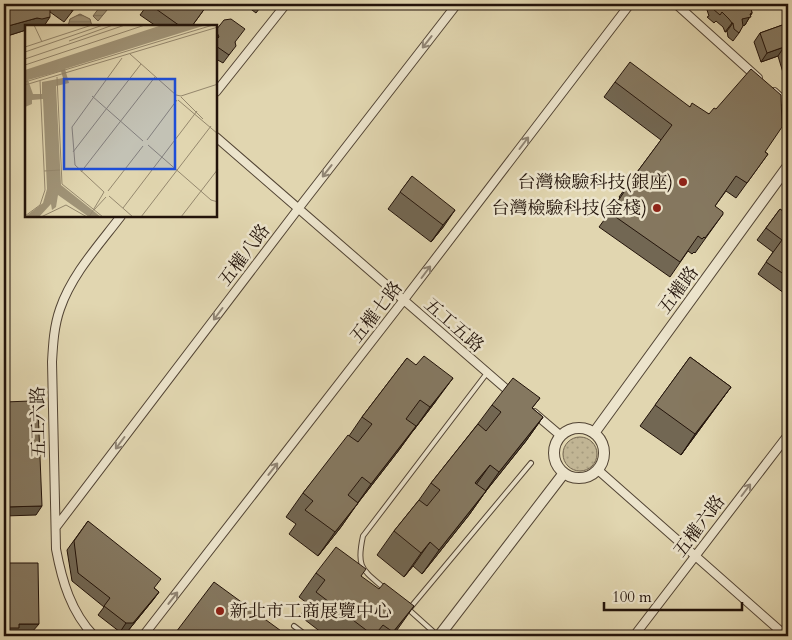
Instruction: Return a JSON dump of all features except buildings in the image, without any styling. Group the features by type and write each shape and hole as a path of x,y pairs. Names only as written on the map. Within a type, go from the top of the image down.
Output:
{"street":[{"path":"218,89 286,4"},
{"name":"五權八路","path":"56,527 457,4"},
{"name":"五權七路","path":"143,636 630,4"},
{"path":"676,4 788,105"},
{"name":"五工五路","path":"218,139 516,398"},
{"name":"五權路","path":"594,433 788,166"},
{"name":"五工六路","path":"94,636 77,613 67,593 59,564 56,527 52,362 54,336 60,310 70,285 120,218"},
{"path":"524,404 561,436"},
{"path":"580,429 594,433 599,438 604,451 604,458 598,470 585,478 578,478 564,473 559,468 554,455 554,448 561,436 567,432 580,429"},
{"name":"五權六路","path":"634,636 788,435"},
{"path":"598,470 786,636"},
{"path":"439,636 564,473"}],"lane":[{"path":"389,593 363,569 359,553 363,536 487,373"},
{"path":"409,610 531,463"},
{"path":"402,604 439,636"},
{"path":"294,626 307,636"}],"shaded area":[{"path":"102,4 112,4 98,21 93,16"},
{"path":"80,14 90,19 92,25 68,25 70,19"},
{"path":"580,437 592,442 597,454 592,466 580,471 568,466 563,454 568,442"}],"place":[{"name":"台灣檢驗科技(銀座)","path":"683,182"},
{"name":"台灣檢驗科技(金棧)","path":"657,208"},
{"name":"新北市工商展覽中心","path":"220,611"}]}
